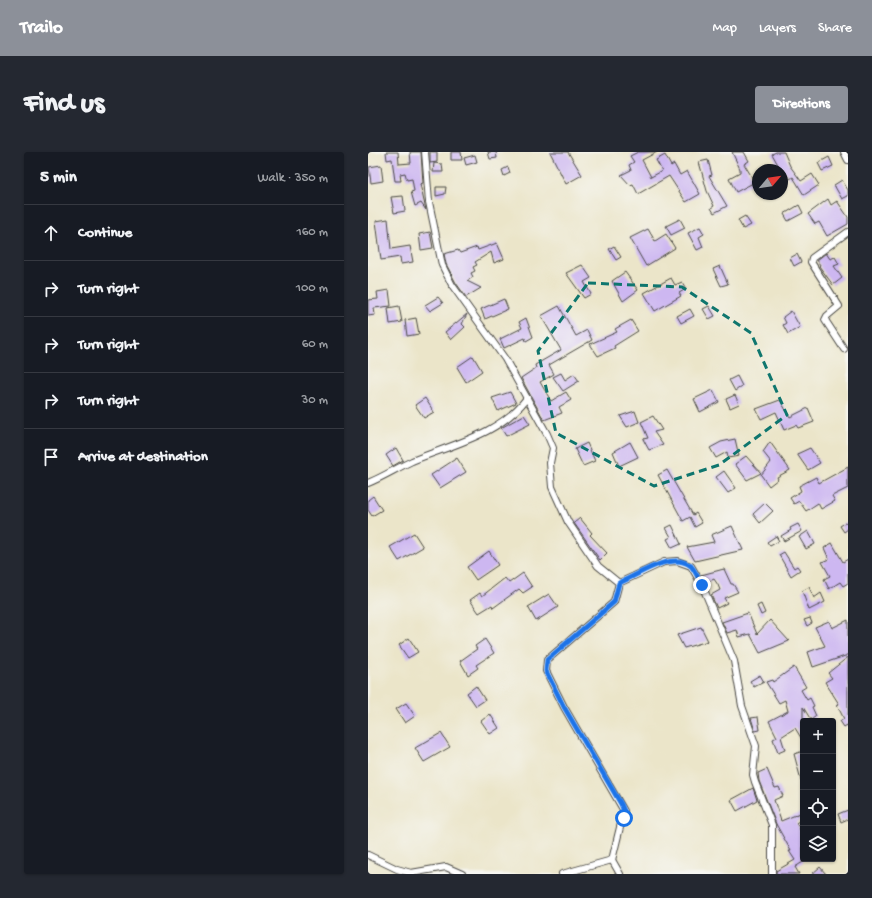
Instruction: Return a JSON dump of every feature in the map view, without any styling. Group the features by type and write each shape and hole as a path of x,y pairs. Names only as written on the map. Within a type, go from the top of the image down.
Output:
{"street":[{"path":"425,152 429,202 442,265 452,285 505,359 548,434 553,448 550,463 552,487 568,522 598,566 619,583"},
{"path":"844,152 848,160"},
{"path":"844,349 825,320 826,316 839,306 811,262 812,258 848,232"},
{"path":"368,483 412,462 471,439 502,422 519,409 527,398"},
{"path":"619,583 664,562 677,561 691,566 702,585 734,660 742,706 756,746 753,775 772,825 772,874"},
{"path":"619,583 614,602 547,660 546,671 564,707 624,811 612,860 620,874"},
{"path":"368,855 397,869 411,872 446,868 462,874"},
{"path":"562,874 612,860"}],"highlighted area":[{"path":"588,283 682,287 751,333 787,415 719,465 654,486 556,433 538,351"}],"building":[{"path":"386,152 398,152 399,164 411,163 410,152 421,152 423,183 420,184 426,210 421,203 415,206 411,192 414,191 412,179 407,180 405,173 400,174 401,181 395,181 392,159 387,160"},
{"path":"430,152 437,152 437,162 430,163"},
{"path":"451,152 461,152 462,160 451,160"},
{"path":"488,152 496,152 497,158 490,159"},
{"path":"550,152 568,152 582,175 566,184"},
{"path":"638,152 657,152 642,160 651,177 662,171 656,160 665,155 671,166 674,164 680,175 687,171 700,194 686,202 669,176 638,194 633,184 630,185 621,175 631,170 629,165 634,162 630,156"},
{"path":"732,152 744,152 749,161 744,164 752,177 752,184 736,192 729,178 740,172"},
{"path":"776,152 784,152 790,166 801,181 812,174 819,185 804,195 793,177 790,179 788,176 788,164 778,164 772,154"},
{"path":"475,155 477,162 466,165 464,158"},
{"path":"829,157 833,166 822,171 818,163"},
{"path":"708,160 712,175 709,176 727,206 714,213 711,208 714,206 707,191 699,162"},
{"path":"434,163 442,164 443,172 433,172"},
{"path":"381,165 383,181 371,183 369,167"},
{"path":"508,167 510,173 504,176 502,170"},
{"path":"842,180 848,190 848,196 842,199 834,185"},
{"path":"436,187 446,187 445,194 436,196"},
{"path":"403,196 405,211 394,213 391,197"},
{"path":"828,199 831,205 837,201 848,217 848,224 827,236 819,222 815,224 808,214"},
{"path":"799,205 803,213 788,221 784,214"},
{"path":"745,216 751,225 743,229 738,220"},
{"path":"388,219 391,249 410,246 413,262 401,264 400,257 381,260 376,221"},
{"path":"680,219 685,228 671,235 666,226"},
{"path":"700,227 704,234 699,237 703,247 697,250 688,233"},
{"path":"648,229 655,241 666,234 675,248 646,266 630,238"},
{"path":"430,232 433,248 421,250 419,234"},
{"path":"497,243 504,259 494,263 491,252 475,262 477,265 473,267 475,271 471,273 473,277 467,281 481,288 466,297 456,283 446,264 444,254 458,250 460,253 477,247 478,250"},
{"path":"614,246 621,257 616,260 609,249"},
{"path":"826,253 830,259 835,257 839,264 834,266 842,278 833,285 819,266 820,265 817,260"},
{"path":"797,254 801,262 794,266 790,258"},
{"path":"582,265 591,278 584,282 591,294 584,298 566,273"},
{"path":"720,266 728,284 721,286 713,269"},
{"path":"625,272 638,290 623,301 612,281"},
{"path":"671,278 675,285 682,282 686,289 679,293 681,296 655,311 644,293"},
{"path":"389,290 391,306 374,308 375,315 368,316 368,300 378,299 377,292"},
{"path":"438,297 443,303 430,311 425,305"},
{"path":"504,299 508,309 485,319 481,309"},
{"path":"399,306 402,322 390,324 388,308"},
{"path":"559,306 576,336 587,330 592,340 549,365 554,374 540,382 551,401 566,392 571,400 559,407 562,413 544,420 521,378 536,368 535,365 561,350 541,316"},
{"path":"709,306 715,316 709,319 703,309"},
{"path":"690,309 694,316 681,323 677,316"},
{"path":"791,311 800,327 788,334 783,325 786,323 783,317"},
{"path":"467,314 462,324 465,327 451,340 445,332"},
{"path":"416,318 419,334 407,336 405,320"},
{"path":"526,318 533,337 526,341 525,338 504,348 500,339 522,328 519,322"},
{"path":"631,320 638,331 614,346 615,348 598,356 590,344 617,332 615,329"},
{"path":"473,356 482,371 466,382 457,367"},
{"path":"561,373 565,380 574,374 579,381 563,391 553,377"},
{"path":"737,376 742,386 735,391 729,380"},
{"path":"713,390 719,402 700,412 694,399"},
{"path":"510,392 516,403 498,411 492,398"},
{"path":"735,395 739,404 730,408 726,399"},
{"path":"425,398 434,412 424,418 415,405"},
{"path":"780,400 790,417 808,408 814,422 798,428 796,425 784,430 776,412 761,419 756,409"},
{"path":"635,411 639,422 627,427 620,416"},
{"path":"524,415 530,424 506,436 501,428"},
{"path":"653,416 662,430 654,432 663,445 649,450 643,439 648,438 641,422"},
{"path":"735,439 739,456 728,458 727,452 716,458 710,448 721,442"},
{"path":"630,442 638,457 619,466 613,452"},
{"path":"770,442 790,470 777,477 778,479 769,486 761,475 771,462 763,452"},
{"path":"587,443 595,461 583,466 575,449"},
{"path":"396,448 403,460 393,466 386,455"},
{"path":"810,448 820,463 808,470 797,454"},
{"path":"746,456 761,473 747,480 735,464"},
{"path":"457,458 466,472 440,488 431,475"},
{"path":"848,467 848,488 832,496 835,501 821,509 818,503 806,511 799,501 794,504 790,498 801,491 799,486 816,477 819,483"},
{"path":"667,470 693,515 696,513 702,523 695,527 690,517 683,521 658,475"},
{"path":"724,471 736,488 728,493 716,477"},
{"path":"373,496 382,510 372,516 368,510 368,500"},
{"path":"765,503 773,511 760,523 753,514"},
{"path":"580,518 592,533 590,535 607,553 600,560 574,523"},
{"path":"848,521 848,529 844,532 840,526"},
{"path":"798,524 802,531 784,541 781,536 791,530 790,528"},
{"path":"672,525 681,544 672,548 667,539 671,537 666,528"},
{"path":"732,526 743,550 695,561 687,547 714,542 711,535"},
{"path":"808,531 815,544 806,549 799,537"},
{"path":"414,533 423,547 399,561 390,547"},
{"path":"776,536 779,541 770,546 767,542"},
{"path":"832,543 843,562 848,559 848,583 843,586 840,582 829,589 824,579 830,576 822,562 829,559 824,548"},
{"path":"489,551 498,565 476,580 467,567"},
{"path":"784,552 794,568 797,566 800,570 791,576 779,555"},
{"path":"724,569 731,584 733,584 738,592 724,598 727,603 717,608 711,595 720,590 718,585 714,579 706,583 701,575"},
{"path":"523,573 532,587 523,593 519,589 493,608 492,605 479,613 470,600 480,593 482,596 505,578 509,583"},
{"path":"809,587 814,598 821,593 825,602 809,610 802,591"},
{"path":"549,594 558,607 536,621 528,607"},
{"path":"761,604 765,613 761,615 757,606"},
{"path":"748,613 757,634 770,620 789,641 760,653 750,634 739,637 737,630 727,633 722,622"},
{"path":"810,618 812,623 807,626 804,620"},
{"path":"848,620 848,655 813,667 808,652 825,646 815,627 829,621 832,628"},
{"path":"701,627 708,641 684,648 677,635"},
{"path":"409,638 418,652 408,658 399,645"},
{"path":"485,639 494,653 476,665 478,668 468,675 460,661 477,649 475,646"},
{"path":"848,657 848,727 847,725 844,727 840,721 844,719 837,705 839,704 825,682 832,678 828,673"},
{"path":"794,667 806,687 801,690 807,700 810,698 814,706 812,707 816,716 810,718 803,707 803,718 800,718 800,736 795,728 781,737 785,750 778,753 773,739 777,737 769,721 788,711 785,700 779,703 766,682 772,680 773,682"},
{"path":"760,675 764,682 754,687 750,681"},
{"path":"476,686 485,700 476,706 467,693"},
{"path":"406,703 415,716 405,723 396,709"},
{"path":"490,714 499,728 490,734 481,721"},
{"path":"758,717 760,730 755,731 751,718"},
{"path":"441,733 450,747 424,762 415,748"},
{"path":"800,752 800,776 794,754"},
{"path":"767,769 775,788 779,787 783,796 774,800 781,821 800,813 800,820 796,823 800,829 800,862 803,862 795,867 799,874 776,874 776,871 795,860 776,824 759,781 758,773"},
{"path":"753,788 757,800 737,811 731,800"},
{"path":"848,810 848,819 841,822 838,814"},
{"path":"820,867 826,874 812,874"}],"route":[{"path":"624,818 624,811 621,804 564,707 546,671 547,660 614,602 619,583 664,562 677,561 691,566 702,585"}]}
